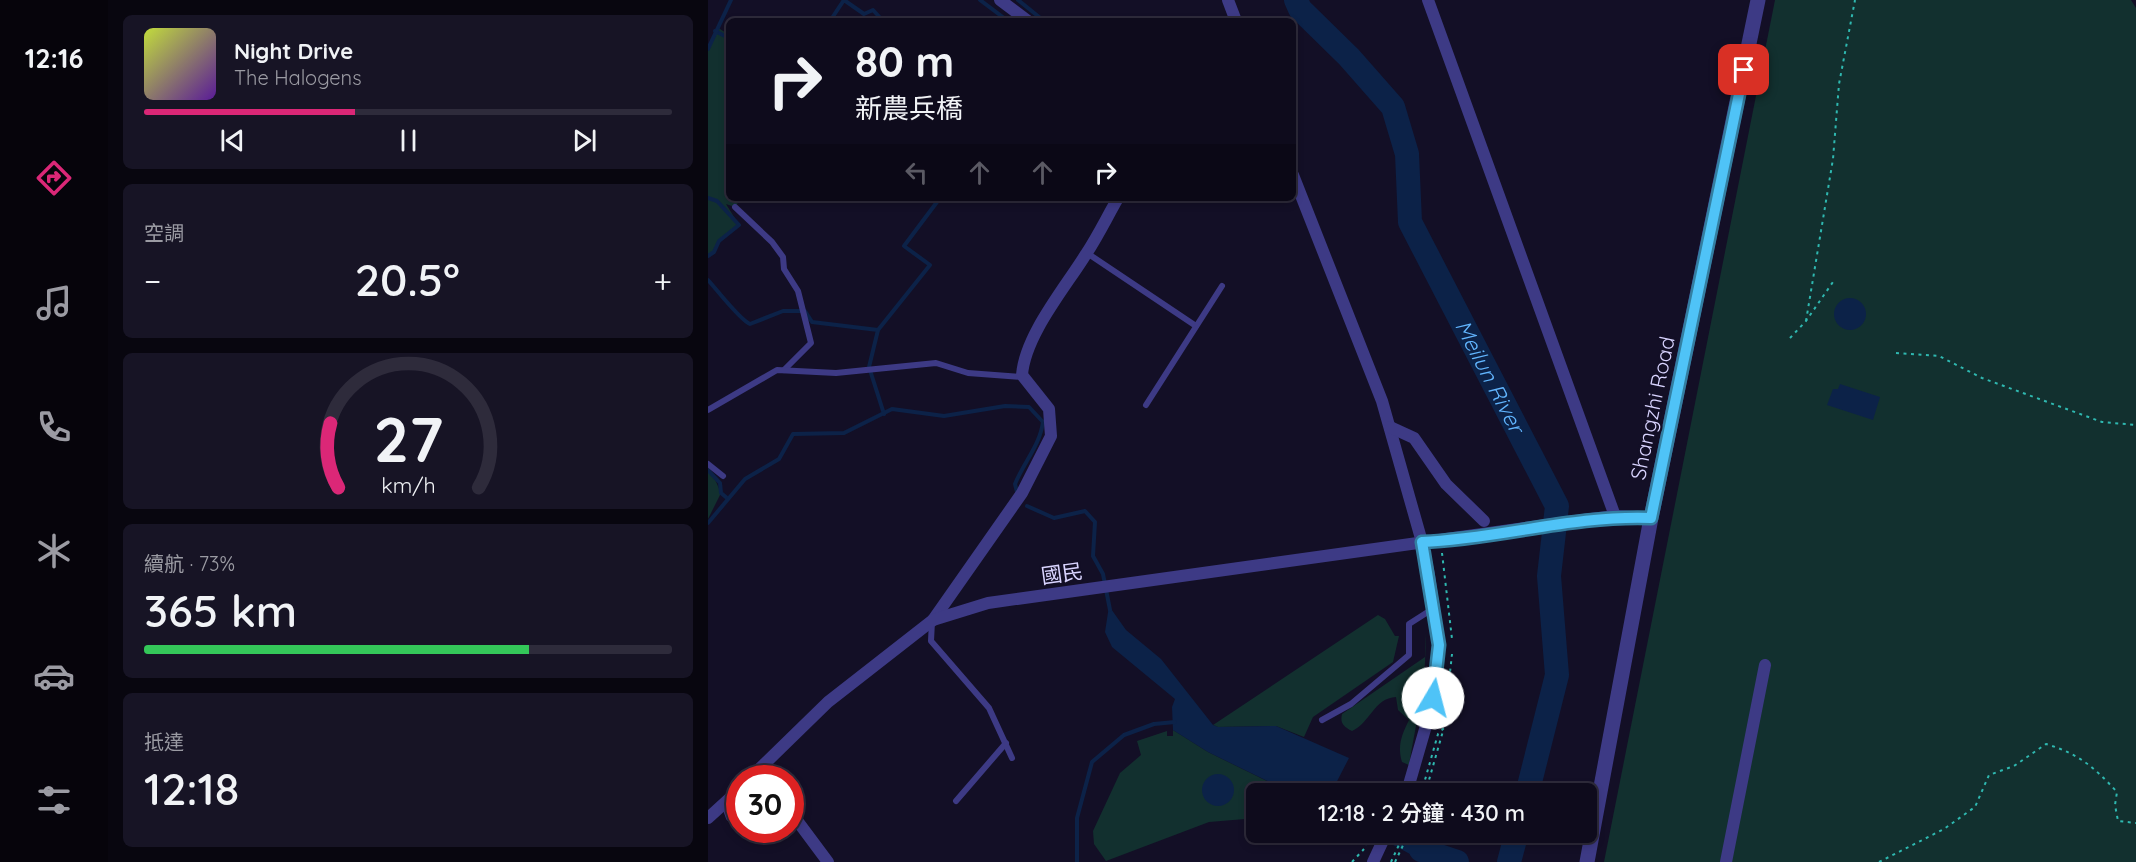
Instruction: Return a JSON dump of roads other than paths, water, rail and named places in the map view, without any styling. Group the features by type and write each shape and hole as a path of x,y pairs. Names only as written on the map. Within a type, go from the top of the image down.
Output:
{"street":[{"path":"1000,0 1024,18"},
{"path":"1228,0 1235,18"},
{"path":"1428,0 1615,516"},
{"name":"Shangzhi Road","path":"1587,862 1651,518 1758,0"},
{"path":"1296,183 1390,427 1422,542 1439,645 1436,683 1410,783"},
{"path":"933,620 1022,493 1052,436 1049,409 1023,377 1023,363 1055,301 1087,253 1116,201"},
{"path":"1390,427 1414,438 1446,484 1484,521"},
{"name":"國民","path":"765,764 828,702 933,620 988,603 1575,520 1615,516 1651,518"},
{"path":"1726,862 1765,665"},
{"path":"708,819 724,804"},
{"path":"804,830 828,862"},
{"path":"1373,862 1382,843"}],"lane":[{"path":"735,207 772,242 783,257 784,269 791,278 802,305 811,343 783,370"},
{"path":"1087,253 1196,326"},
{"path":"1146,405 1222,286"},
{"path":"708,410 777,370 836,373 936,363 968,373 1023,377"},
{"path":"708,464 723,476"},
{"path":"1322,720 1351,704 1409,655 1409,624 1434,608"},
{"path":"933,620 931,641 989,708 1012,759"},
{"path":"956,801 1006,743"},
{"path":"724,804 726,810"}],"water":[{"path":"1850,298 1861,303 1866,314 1861,325 1850,330 1839,325 1834,314 1839,303"},
{"path":"1840,384 1880,397 1873,420 1827,405 1833,389 1838,389"},
{"path":"1109,606 1126,630 1161,659 1213,725 1218,727 1276,726 1349,758 1336,783 1272,783 1208,752 1173,730 1172,707 1175,699 1112,647 1105,632"},
{"path":"1218,774 1229,779 1234,790 1229,801 1218,806 1207,801 1202,790 1207,779"},
{"path":"1390,843 1423,843 1433,848 1423,861"}],"waterway":[{"path":"708,49 731,0"},
{"path":"832,18 844,0 864,14 873,10 880,18"},
{"path":"980,0 1004,18"},
{"path":"1018,0 1040,18"},
{"name":"Meilun River","path":"1296,0 1300,9 1349,57 1393,107 1407,154 1410,222 1557,506 1549,576 1557,675 1530,783"},
{"path":"715,31 726,36"},
{"path":"708,198 717,201 739,225 719,241 714,252 708,256"},
{"path":"884,414 869,367 878,330 930,265 904,246 938,201"},
{"path":"708,280 735,311 750,324 783,311 805,311 812,322 878,330"},
{"path":"708,523 745,479 779,459 793,434 844,433 892,409 944,416 1005,406 1029,407 1043,422 1035,446 1015,484 1017,492"},
{"path":"708,470 720,483 721,493 727,498"},
{"path":"1027,506 1054,518 1085,511 1095,522 1093,556 1103,574 1110,610"},
{"path":"1077,862 1077,818 1092,762 1124,735 1154,724 1175,722"},
{"name":"Meilun River","path":"1509,862 1514,843"},
{"path":"1421,850 1457,862"}]}
